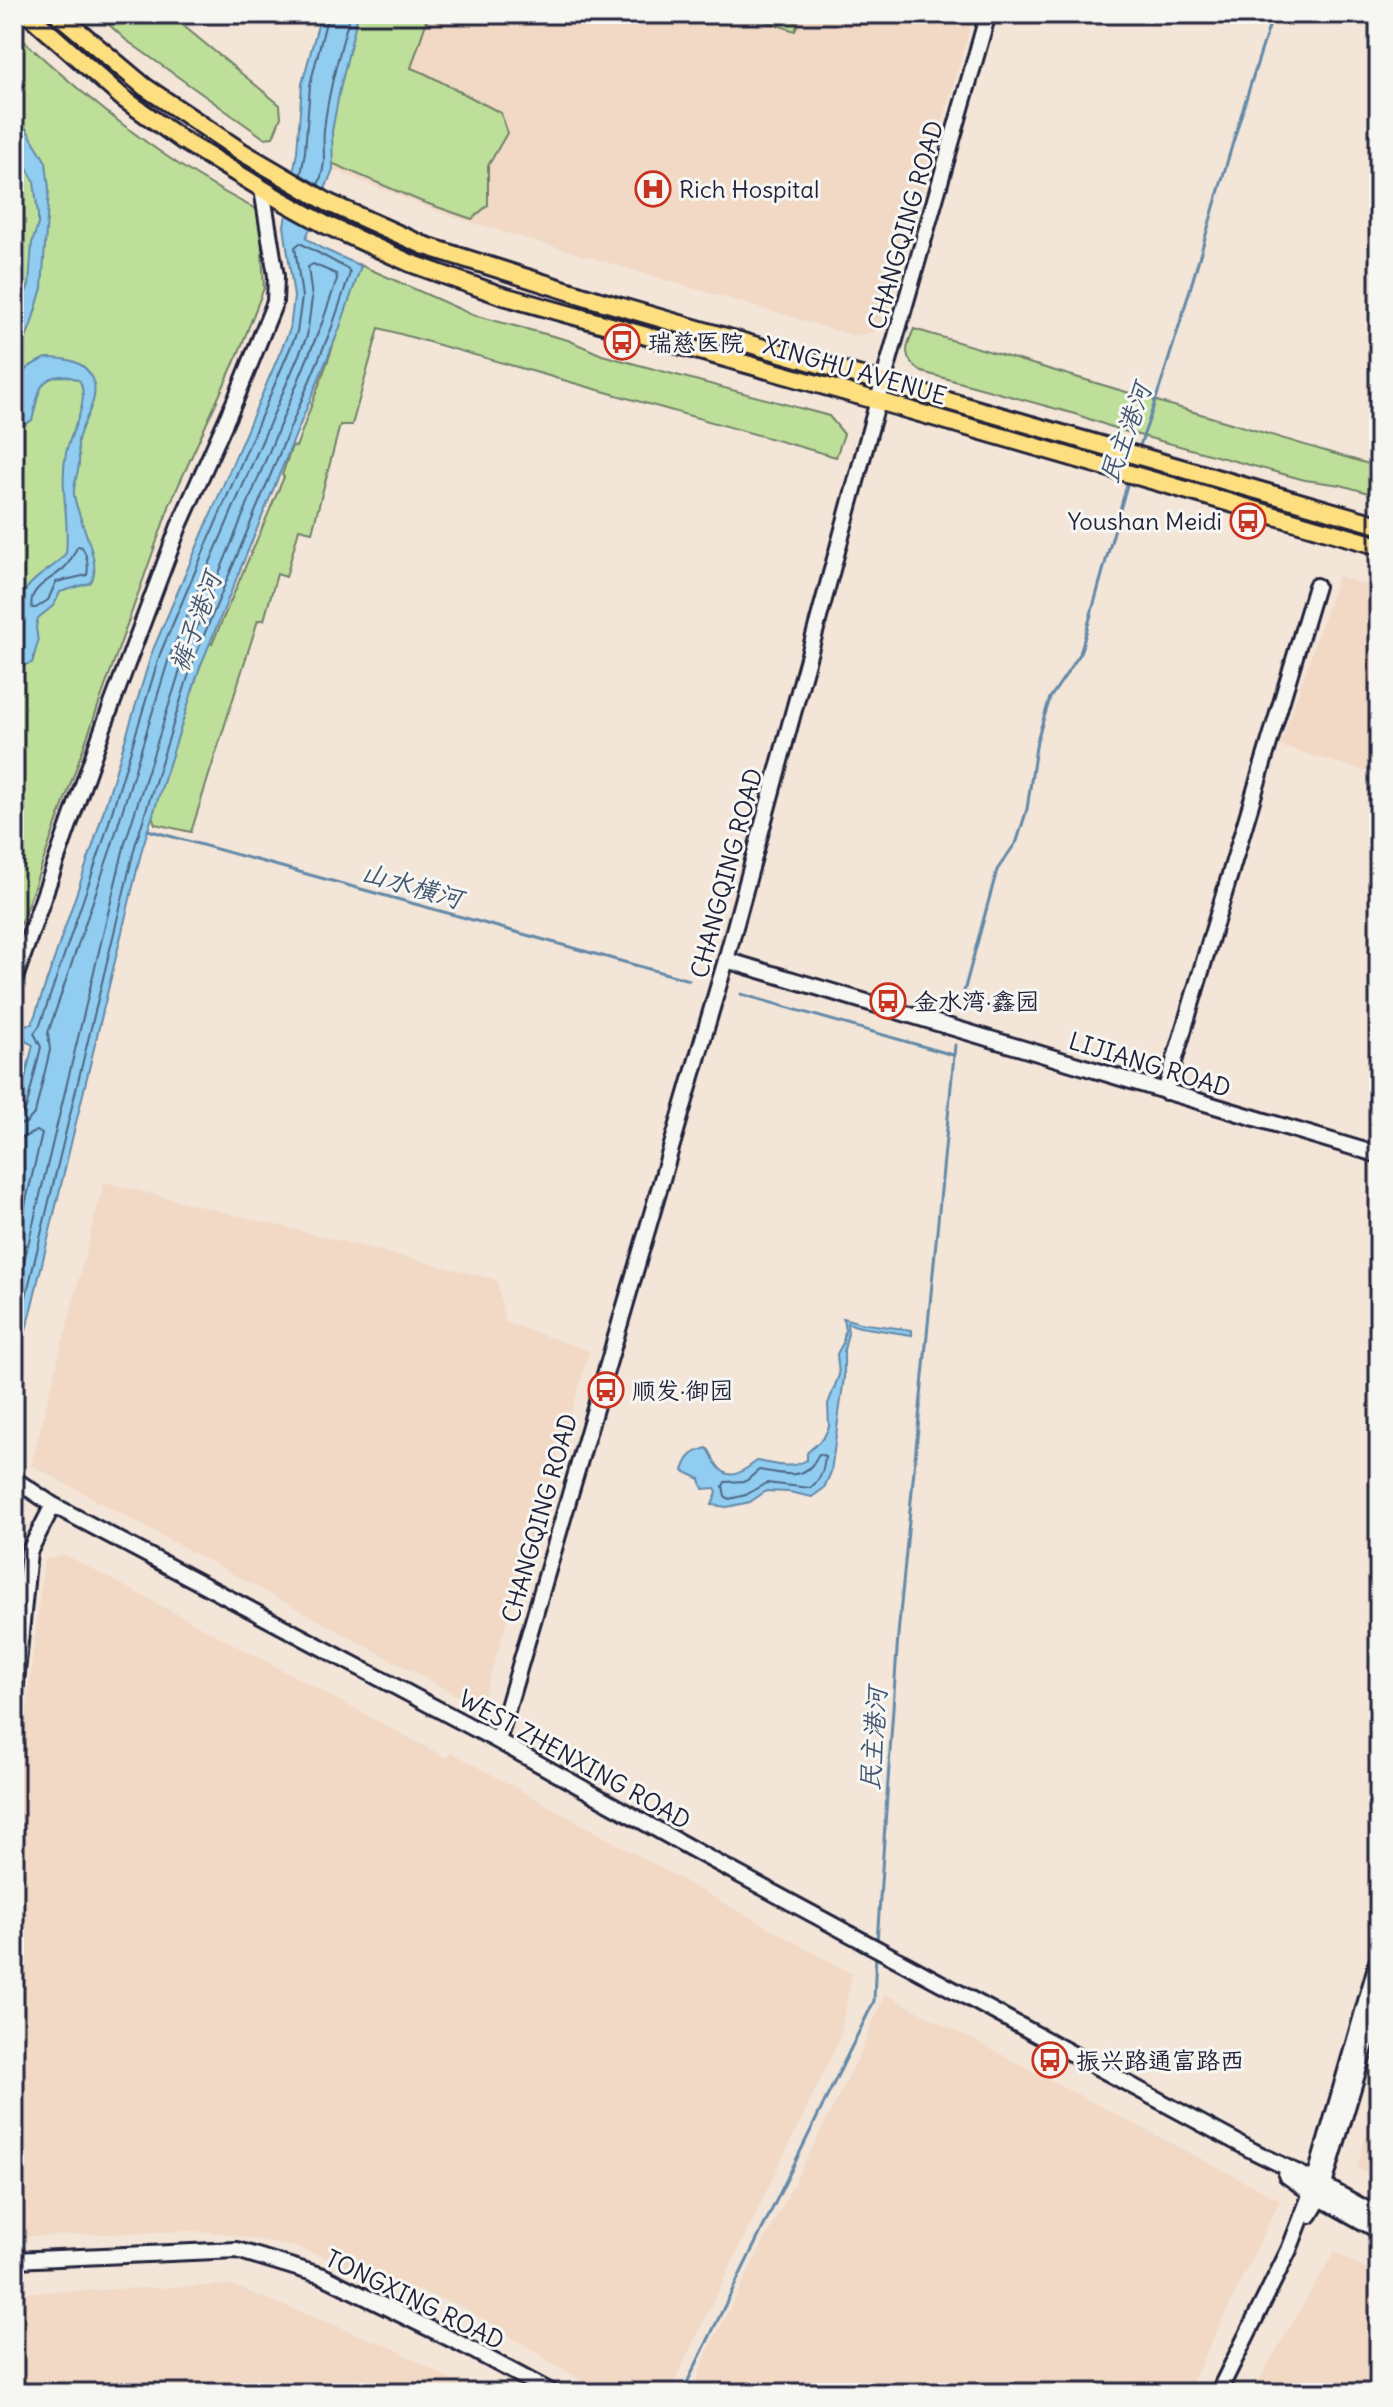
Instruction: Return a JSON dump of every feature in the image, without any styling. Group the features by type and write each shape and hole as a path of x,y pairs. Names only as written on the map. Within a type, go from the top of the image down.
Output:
{"main road":[{"name":"XINGHU AVENUE","path":"28,14 124,99 182,140 324,224 410,263 500,295 1379,546"},
{"name":"XINGHU AVENUE","path":"58,14 145,87 220,139 329,203 423,245 507,273 1379,525"}],"street":[{"name":"CHANGQING ROAD","path":"498,1741 726,960 883,382 988,14"},
{"path":"14,981 103,728 179,526 243,383 275,302 276,276 262,189"},
{"path":"1165,1092 1316,586"},
{"name":"LIJIANG ROAD","path":"726,960 1379,1155"},
{"name":"WEST ZHENXING ROAD","path":"14,1479 53,1505 498,1741 1253,2151 1317,2189"},
{"path":"14,1702 29,1552 53,1505"},
{"path":"1317,2189 1379,1956"},
{"path":"1218,2393 1317,2189 1379,2001"},
{"path":"1317,2189 1379,2216"},
{"path":"1317,2189 1379,2231"},
{"name":"TONGXING ROAD","path":"14,2260 237,2250 323,2276 553,2393"}],"shaded area":[{"name":"Rich Hospital","path":"346,14 974,14 882,330 855,336 450,216 315,163"},
{"path":"1338,576 1379,589 1379,775 1280,746"},
{"path":"104,1182 497,1280 505,1322 590,1351 481,1705 477,1706 31,1465"},
{"path":"64,1554 447,1758 451,1752 852,1974 839,2041 669,2393 601,2393 461,2306 295,2247 222,2233 189,2231 14,2237 14,1817 44,1560"},
{"path":"885,1994 1280,2200 1187,2393 692,2393 707,2353 858,2058"},
{"path":"1379,2087 1379,2181 1357,2168"},
{"path":"1335,2251 1379,2278 1379,2393 1251,2393"},
{"path":"232,2285 397,2350 475,2393 14,2393 14,2293"}],"green space":[{"path":"97,14 169,14 280,105 281,117 273,137 264,138 126,40"},
{"path":"354,14 424,14 428,17 411,68 501,113 507,133 488,166 488,205 472,219 420,201 329,162 320,150"},
{"path":"744,14 801,14 795,31"},
{"path":"14,32 71,83 162,153 260,211 264,288 239,352 170,504 14,943"},
{"path":"358,264 473,315 568,340 602,355 829,416 844,434 836,457 379,328 352,425 340,425 312,532 299,529 286,577 277,574 264,620 258,620 191,832 155,824 151,813 201,659 208,643 212,644 284,477 282,475 292,446 296,447 330,355"},
{"path":"914,329 1379,467 1379,496 1341,485 1305,480 1120,430 1075,414 922,372 911,362 907,353"}],"water":[{"name":"裤子港河","path":"321,14 358,14 332,131 333,169 306,238 361,266 339,330 200,667 142,849 14,1380 14,1123 33,1045 14,1035 14,1025 32,1024 94,842 152,652 290,329 294,297 284,226 297,152 302,84"},
{"path":"14,108 46,162 49,189 42,288 14,370 14,298 26,292 29,285 38,215 34,181 14,144"},
{"path":"46,358 80,364 90,373 95,388 78,440 79,464 74,491 92,554 94,575 90,583 60,592 54,605 38,618 38,642 32,663 24,665 14,693 14,625 23,596 31,583 66,553 64,466 83,399 80,381 66,376 53,377 39,392 32,420 14,431 13,396 18,379 33,364"},
{"path":"843,1318 912,1330 912,1335 847,1323 844,1378 831,1472 824,1488 812,1497 766,1491 750,1502 727,1507 712,1505 717,1493 715,1488 703,1489 700,1479 683,1471 694,1453 707,1448 722,1471 737,1474 757,1461 782,1465 800,1463 807,1460 807,1453 824,1437 829,1427 828,1404 839,1375 837,1354 843,1343"}],"waterway":[{"name":"民主港河","path":"1138,451 1189,293 1269,27 1270,14"},
{"name":"民主港河","path":"963,995 997,870 1017,841 1027,809 1037,740 1050,698 1080,654 1128,481"},
{"name":"山水横河","path":"148,830 689,980"},
{"name":"山水横河","path":"741,994 953,1055"},
{"name":"民主港河","path":"877,1942 898,1635 955,1045"},
{"name":"民主港河","path":"682,2393 874,2001 876,1953"}],"place":[{"name":"Rich Hospital","path":"653,189"},
{"name":"瑞慈医院","path":"622,342"},
{"name":"Youshan Meidi","path":"1248,521"},
{"name":"金水湾·鑫园","path":"888,1001"},
{"name":"顺发·御园","path":"606,1390"},
{"name":"振兴路通富路西","path":"1050,2060"}]}
